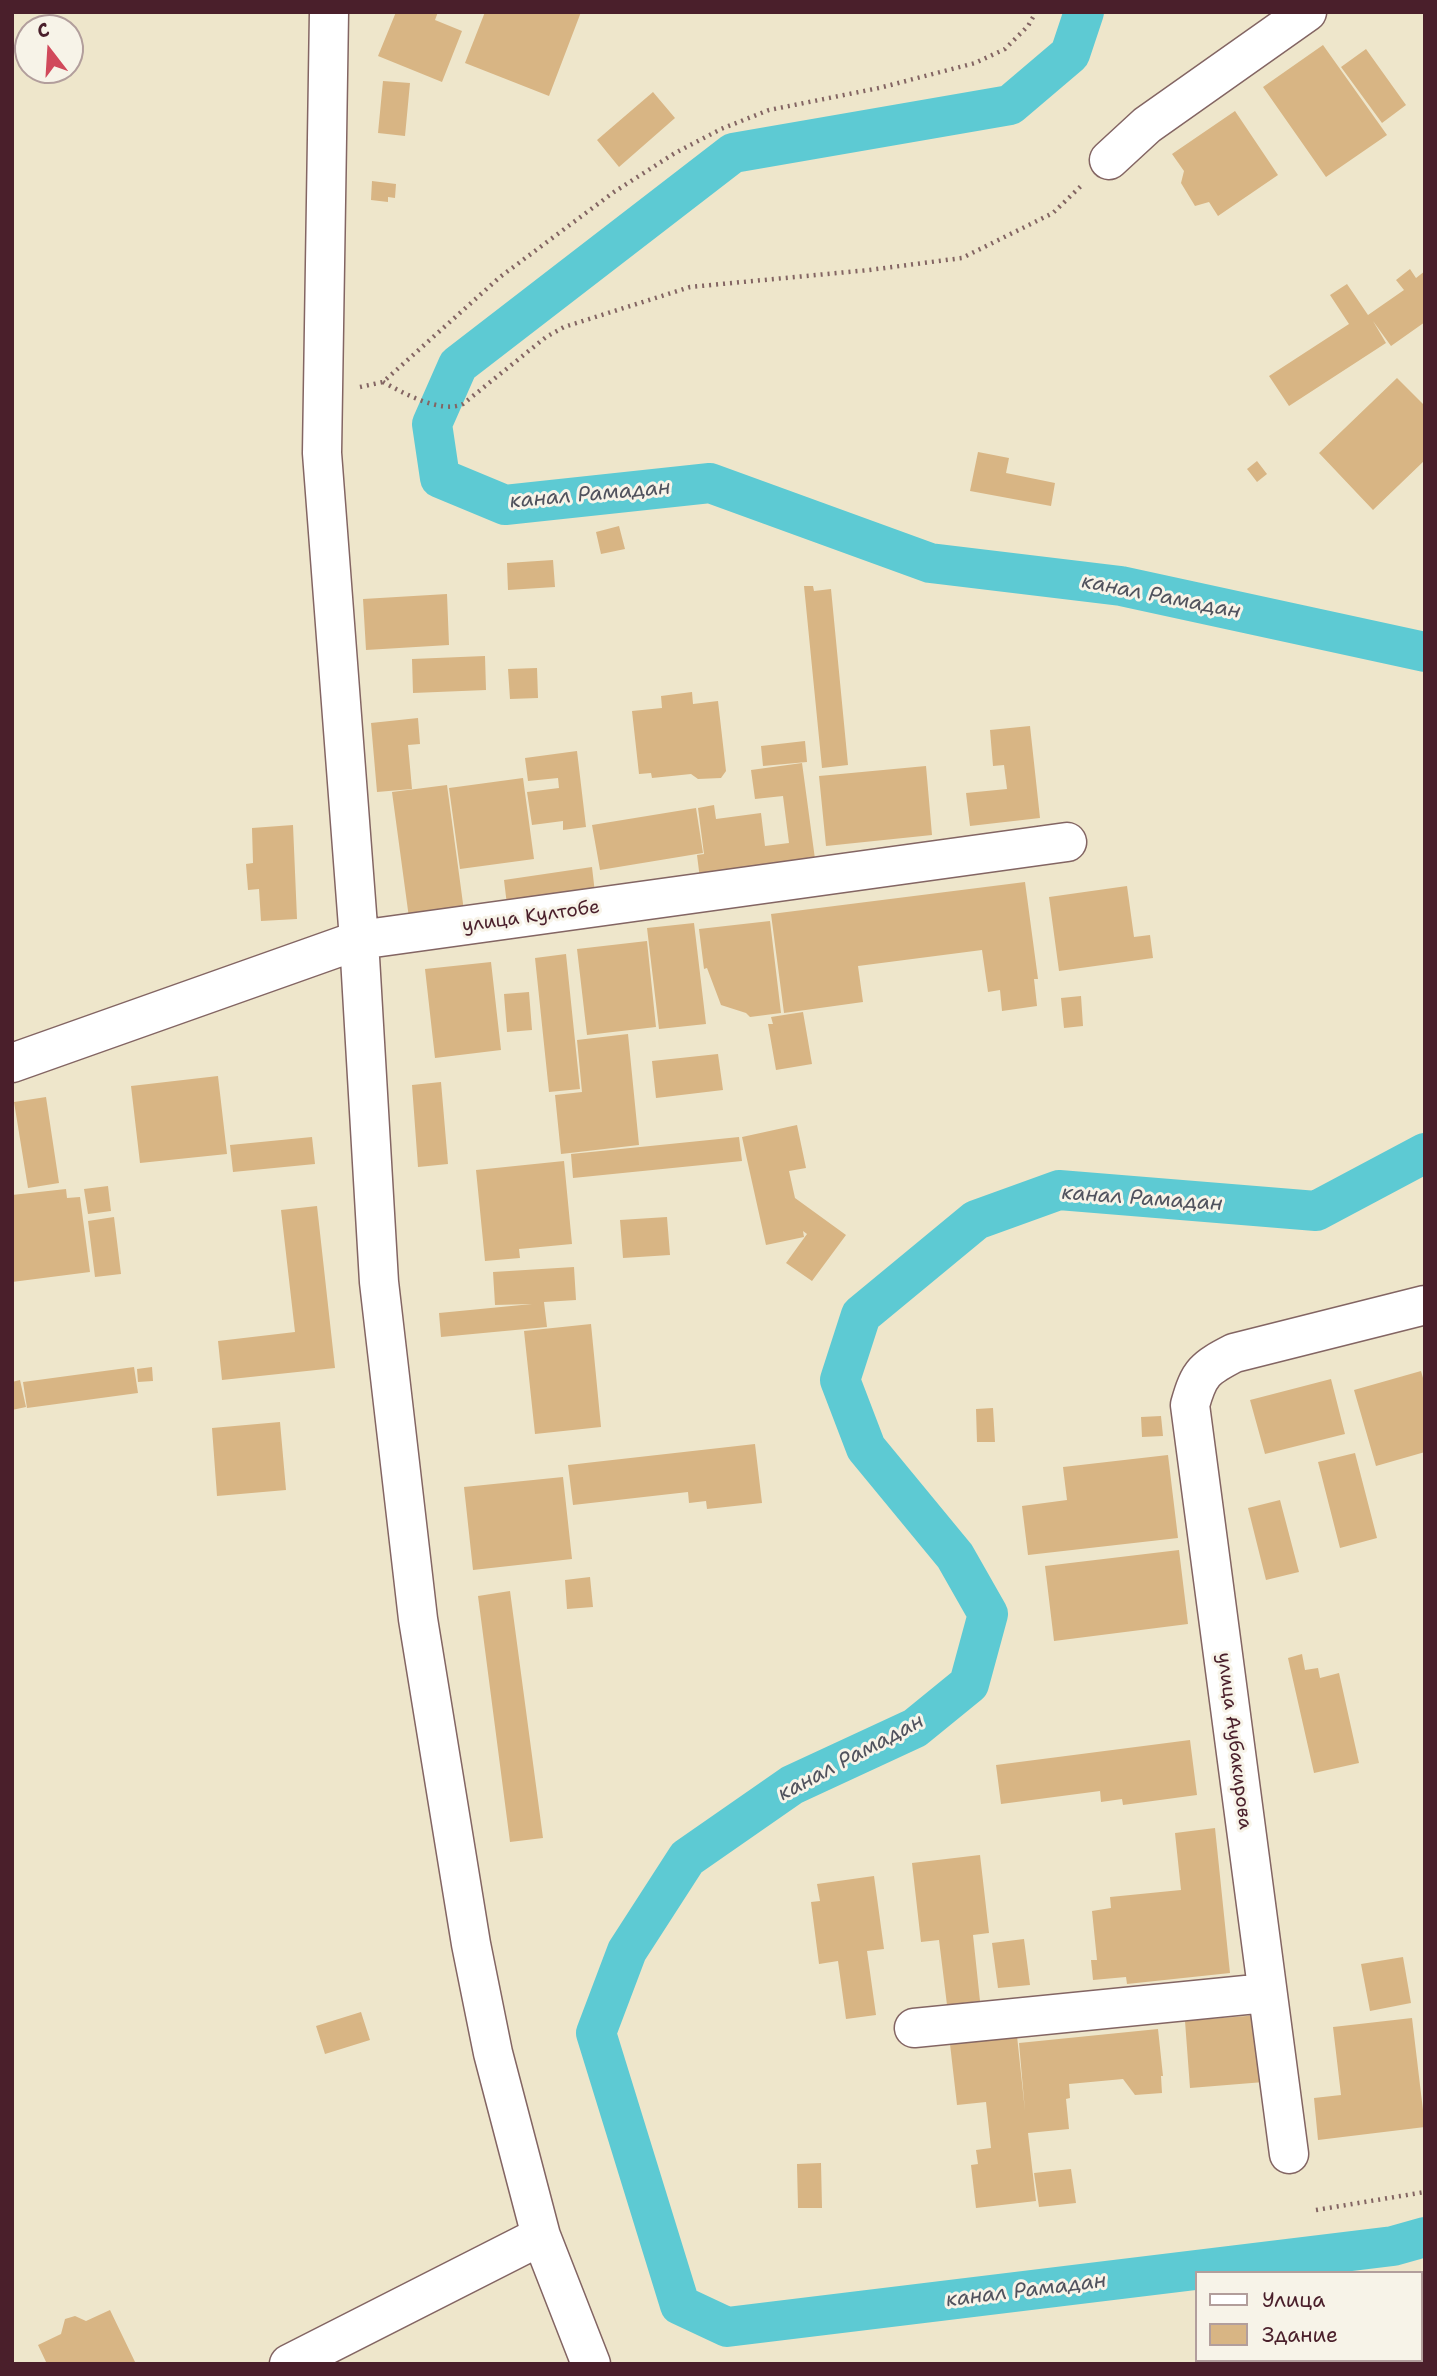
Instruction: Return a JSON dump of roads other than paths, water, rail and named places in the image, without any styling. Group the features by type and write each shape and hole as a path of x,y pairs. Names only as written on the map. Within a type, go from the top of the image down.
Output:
{"street":[{"path":"1109,160 1147,125 1307,12"},
{"path":"331,14 322,453 359,940 379,1282 418,1619 471,1944 493,2053 541,2236 591,2364"},
{"name":"улица Култобе","path":"12,1063 359,940 1067,842"},
{"name":"улица Аубакирова","path":"1289,2154 1190,1405 1195,1386 1208,1367 1234,1353 1425,1305"},
{"path":"914,2028 1266,1993"},
{"path":"289,2364 541,2236"}],"waterway":[{"name":"канал Рамадан","path":"1084,12 1070,54 1010,105 733,153 458,365 432,424 440,478 505,505 710,483 930,563 1121,586 1425,652"},
{"name":"канал Рамадан","path":"1425,1153 1316,1211 1059,1190 976,1220 861,1315 840,1380 866,1448 955,1556 988,1614 969,1684 915,1728 792,1785 687,1858 627,1951 596,2033 680,2305 727,2327 1393,2246 1425,2237"}]}
